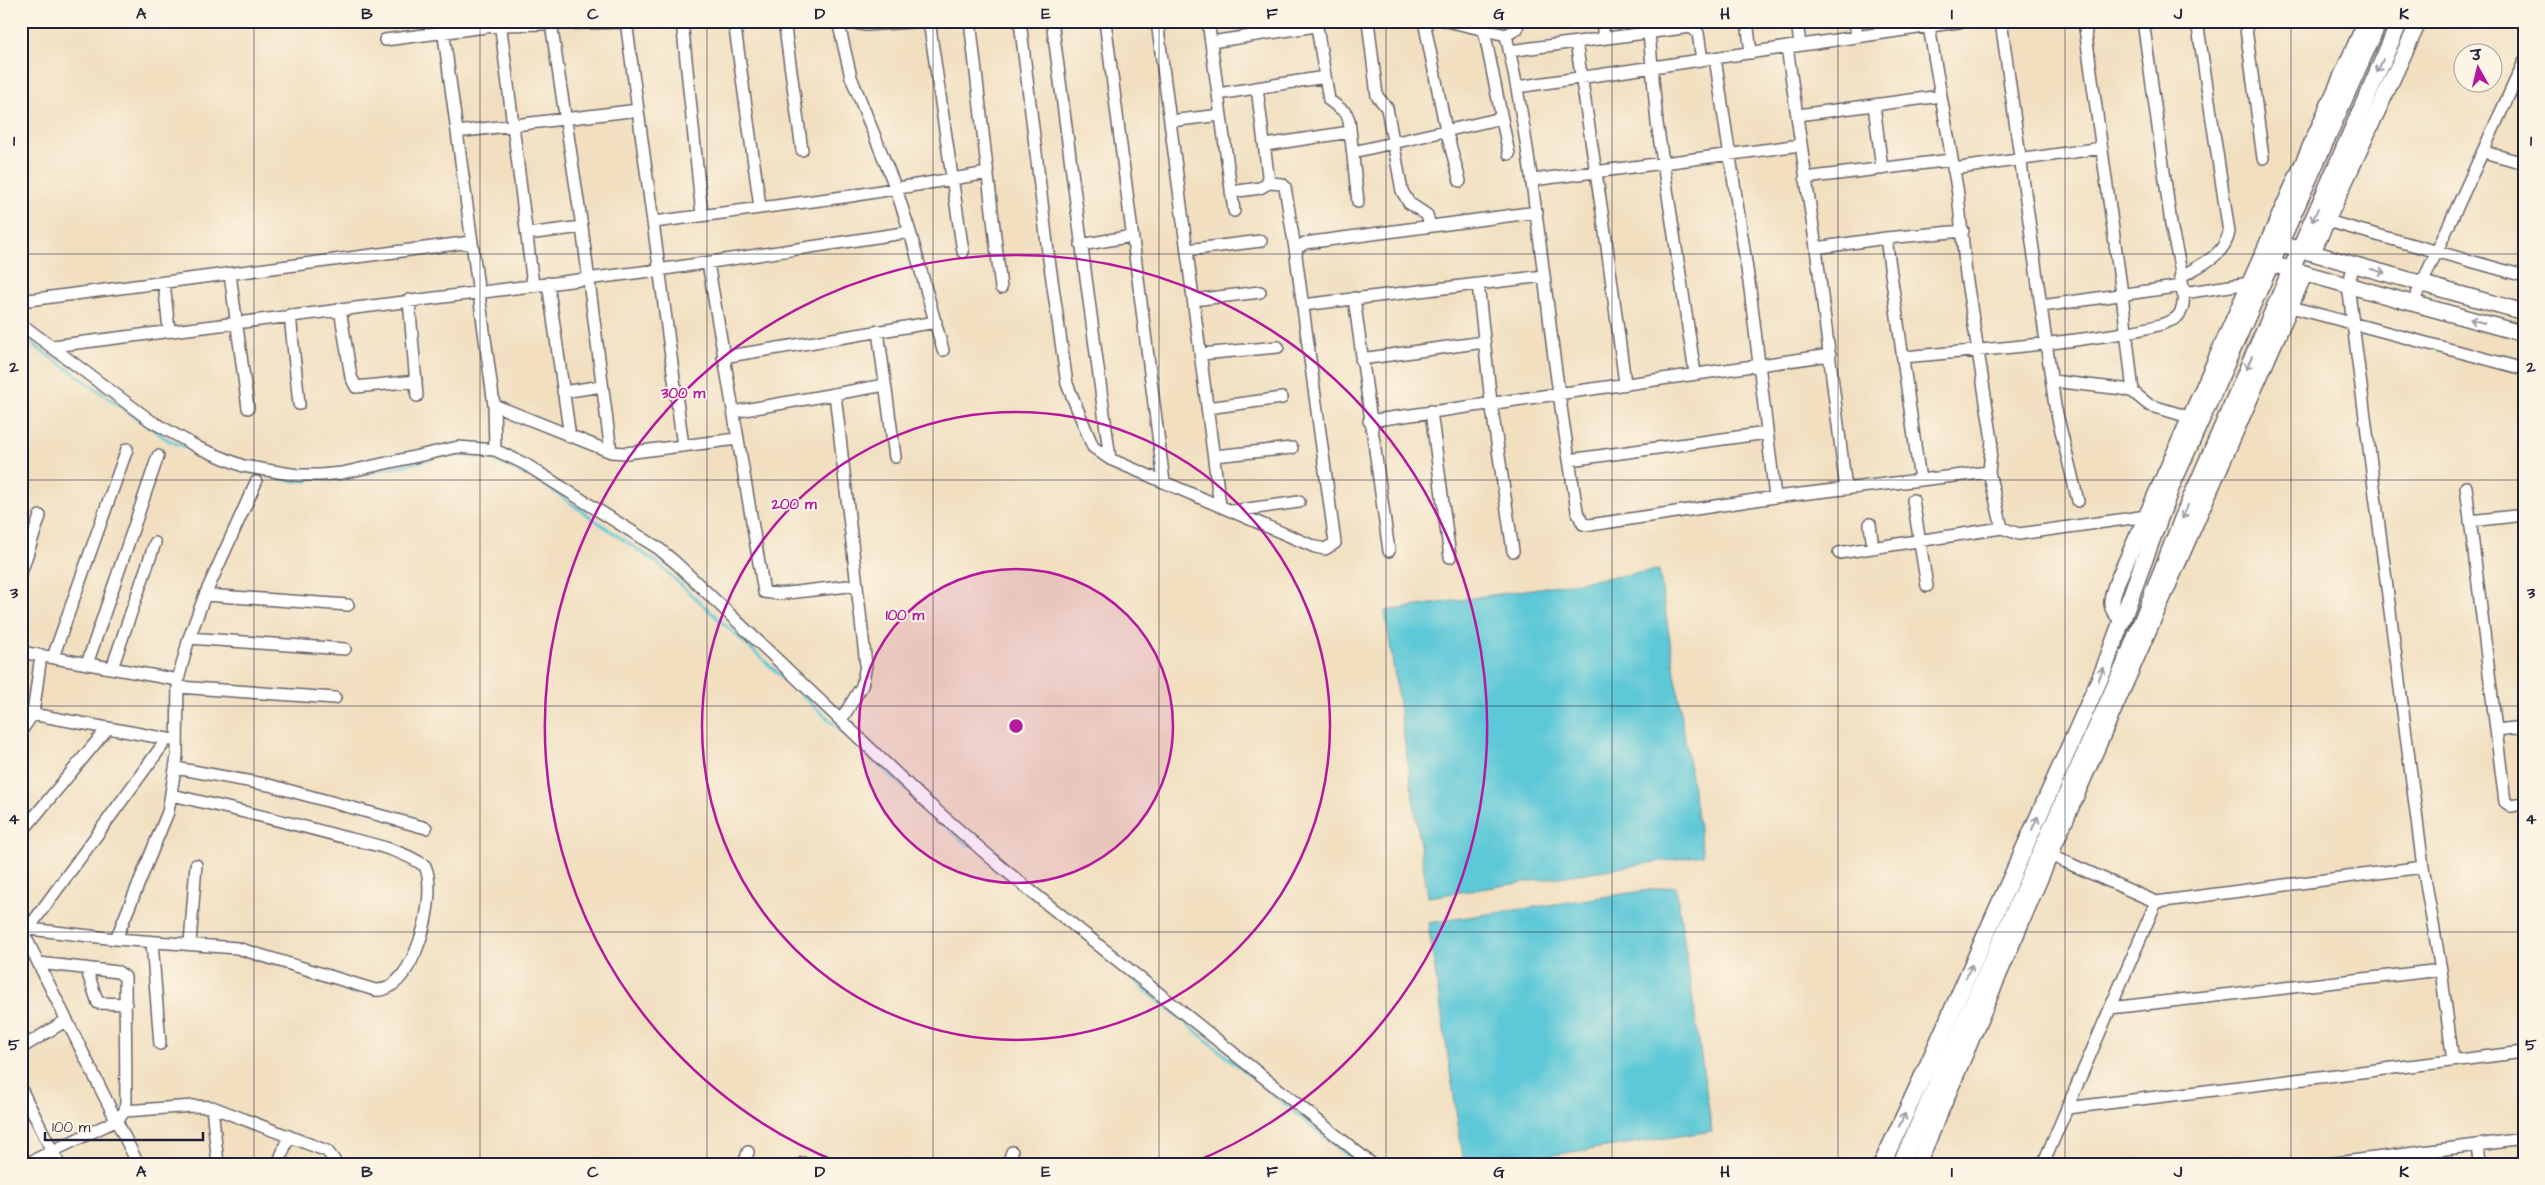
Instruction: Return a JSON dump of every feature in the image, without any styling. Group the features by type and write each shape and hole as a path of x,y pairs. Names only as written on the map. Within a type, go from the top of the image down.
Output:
{"main road":[{"path":"1882,1164 2100,678 2132,588 2171,488 2379,21"},
{"path":"1901,1164 2125,664 2186,510 2298,271 2400,21"},
{"path":"2132,588 2152,596"}],"street":[{"path":"682,21 702,215"},
{"path":"734,21 760,207"},
{"path":"784,21 802,150"},
{"path":"838,21 851,77 896,189 943,350"},
{"path":"843,21 866,25 928,21 963,252"},
{"path":"970,21 1001,288"},
{"path":"1020,21 1048,252 1068,384 1093,447 1110,459 1315,548 1325,549 1335,544 1285,187 1276,183 1270,183 1260,188 1231,192"},
{"path":"1052,21 1110,459"},
{"path":"1105,21 1164,482"},
{"path":"1157,21 1220,506"},
{"path":"1208,21 1234,211"},
{"path":"1368,21 1377,96 1387,108 1404,198 1427,215 1430,226"},
{"path":"1424,21 1446,130 1460,181"},
{"path":"1447,21 1469,24 1506,35 1517,29 1518,21"},
{"path":"1602,21 1604,38"},
{"path":"1747,21 1751,53"},
{"path":"1797,21 1800,45"},
{"path":"1855,21 1857,37"},
{"path":"1517,87 1857,37 1929,24 1965,21"},
{"path":"2001,21 2052,381 2060,428 2078,501"},
{"path":"2084,21 2122,294 2133,392"},
{"path":"1903,358 1979,349 2047,344 2127,332 2171,322 2183,308 2182,285 2143,21"},
{"path":"2182,285 2220,252 2227,243 2228,232 2197,21"},
{"path":"2244,21 2263,158"},
{"path":"2122,618 2113,611 2111,601 2366,21"},
{"path":"2306,251 2327,221 2419,21"},
{"path":"385,40 443,27 500,23 626,22 683,446"},
{"path":"500,23 533,285"},
{"path":"551,23 582,227 611,452"},
{"path":"1211,42 1316,23 1329,100 1346,113 1353,152 1358,202"},
{"path":"1929,24 1963,231 1966,275 1992,440 1989,472 2002,528"},
{"path":"443,27 494,405 495,450"},
{"path":"1509,51 1604,38 1649,27 1690,28 1695,29 1702,60"},
{"path":"1649,27 1651,68 1662,162 1695,373"},
{"path":"1484,30 1509,154"},
{"path":"1506,35 1533,180 1558,392 1579,520 1590,525 1775,497 1989,472"},
{"path":"1576,42 1597,172 1625,383"},
{"path":"1788,47 1816,248 1846,489"},
{"path":"1715,58 1760,365 1775,497"},
{"path":"2413,303 2524,62"},
{"path":"1218,94 1325,77"},
{"path":"1257,88 1270,183"},
{"path":"1798,115 1941,96"},
{"path":"1874,105 1882,169"},
{"path":"457,132 638,110"},
{"path":"1170,121 1221,115"},
{"path":"1353,152 1502,118"},
{"path":"1265,145 1350,132"},
{"path":"1533,180 1801,144"},
{"path":"1805,178 1882,169 2022,160 2102,148"},
{"path":"2484,152 2524,163"},
{"path":"654,222 896,189 988,173"},
{"path":"1296,256 1298,248 1306,243 1537,212"},
{"path":"2327,221 2524,276"},
{"path":"527,234 582,227"},
{"path":"1816,248 1886,238 1963,231"},
{"path":"53,346 478,291 658,270 910,232"},
{"path":"1081,245 1132,236"},
{"path":"1886,238 1920,480"},
{"path":"1187,250 1261,241"},
{"path":"21,300 471,242"},
{"path":"2280,244 2524,312"},
{"path":"708,263 764,592 779,594 857,585"},
{"path":"2271,264 2524,334"},
{"path":"2354,265 2348,285 2423,868 2441,970 2454,1061"},
{"path":"1918,1164 2050,855 2291,307 2298,271"},
{"path":"230,274 248,408"},
{"path":"1303,305 1544,276"},
{"path":"164,282 169,331"},
{"path":"548,283 570,437"},
{"path":"2042,306 2182,285 2250,283"},
{"path":"1478,284 1491,402 1513,551"},
{"path":"1194,300 1260,292"},
{"path":"1354,298 1369,421 1389,551"},
{"path":"409,300 417,396"},
{"path":"2291,307 2524,369"},
{"path":"340,309 351,376 356,387 416,381"},
{"path":"290,315 299,404"},
{"path":"724,357 936,322"},
{"path":"21,324 53,346 151,421 200,448 243,466 297,475 320,475 352,471 458,447 495,450 506,453 541,474 652,544 676,563 922,798 1006,871 1372,1164"},
{"path":"878,331 895,457"},
{"path":"1361,359 1484,342"},
{"path":"1200,354 1278,347"},
{"path":"1369,421 1558,392 1830,355"},
{"path":"2052,381 2122,389 2133,392 2149,405 2192,418"},
{"path":"733,412 885,385"},
{"path":"563,392 602,386"},
{"path":"835,394 866,674 855,699 841,720"},
{"path":"1207,408 1282,398"},
{"path":"494,405 611,452 737,439"},
{"path":"1431,412 1450,557"},
{"path":"1569,460 1767,433"},
{"path":"1214,456 1292,448"},
{"path":"53,657 127,449"},
{"path":"87,664 158,456"},
{"path":"116,940 163,827 172,795 176,768 172,739 178,684 189,638 205,596 256,482"},
{"path":"2466,487 2505,802 2511,806 2524,804"},
{"path":"1913,500 1926,586"},
{"path":"1231,511 1299,502"},
{"path":"2470,521 2524,515"},
{"path":"21,573 40,516"},
{"path":"1839,553 2002,528 2019,534 2147,516"},
{"path":"1870,524 1873,548"},
{"path":"112,668 155,543"},
{"path":"205,596 348,605"},
{"path":"189,638 345,649"},
{"path":"21,652 112,668 178,684 335,698"},
{"path":"21,731 33,714 41,655"},
{"path":"21,712 107,729 172,739"},
{"path":"2496,730 2524,727"},
{"path":"21,834 107,729"},
{"path":"28,929 172,739"},
{"path":"176,768 269,785 426,828"},
{"path":"138,1164 21,928 116,940 190,944 248,950 375,990 388,989 401,978 419,942 426,915 428,871 425,866 414,859 295,823 172,795"},
{"path":"2050,855 2156,902 2423,868"},
{"path":"190,944 196,865"},
{"path":"2043,1164 2156,902"},
{"path":"152,942 160,1044"},
{"path":"26,1164 117,1120 125,1110 125,977 121,973 39,963"},
{"path":"86,968 98,1003 126,1004"},
{"path":"2110,1008 2441,970"},
{"path":"21,1048 67,1020"},
{"path":"2067,1108 2524,1052"},
{"path":"21,1089 59,1164"},
{"path":"125,1110 192,1106 212,1107 327,1151 334,1160 333,1164"},
{"path":"212,1107 218,1164"},
{"path":"278,1164 290,1136"},
{"path":"2336,1163 2524,1139"},
{"path":"2477,1145 2479,1164"},
{"path":"744,1164 748,1152"},
{"path":"1008,1164 1012,1152"}],"water":[{"path":"1659,570 1703,855 1428,897 1385,611"},
{"path":"1676,886 1712,1131 1493,1164 1464,1164 1428,923"}],"waterway":[{"path":"21,336 168,440 192,450"},
{"path":"442,456 486,457 540,482 657,563 905,789"},
{"path":"325,480 342,479 431,459"},
{"path":"239,470 293,481 309,481"},
{"path":"930,812 969,846"},
{"path":"1132,979 1358,1164"}]}
